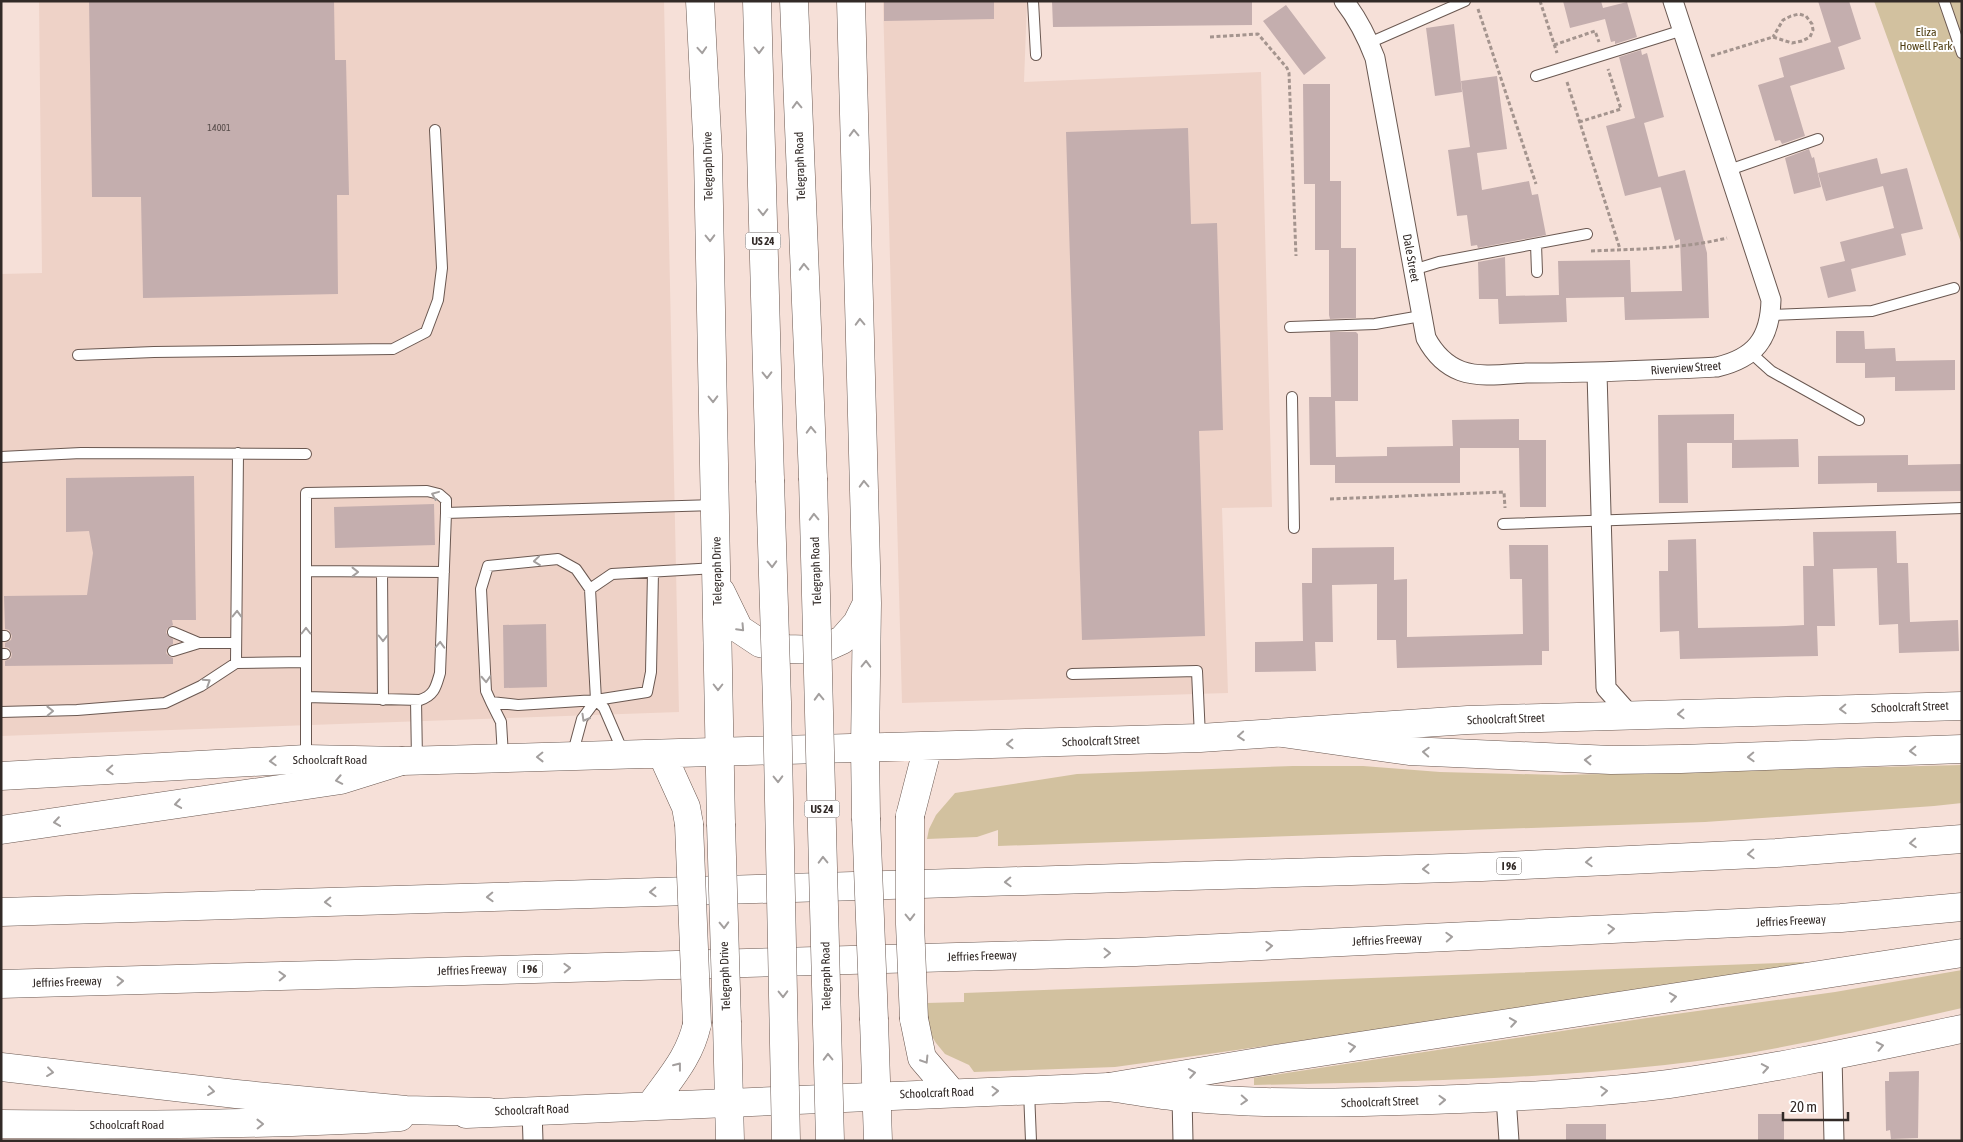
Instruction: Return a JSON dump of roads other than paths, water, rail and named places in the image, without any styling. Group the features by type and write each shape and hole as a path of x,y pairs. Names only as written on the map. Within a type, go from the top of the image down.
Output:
{"main road":[{"name":"Telegraph Drive","path":"700,1 707,129 721,824 730,1141"},
{"name":"US 24","path":"757,1 777,702 786,1141"},
{"name":"Telegraph Road","path":"794,1 813,478 830,1141"},
{"path":"851,1 867,603 866,818 878,1141"},
{"path":"717,577 740,629 760,643 787,649 820,650 842,640 857,623 867,603"},
{"name":"Schoolcraft Street","path":"1050,743 1200,738 1468,720 1962,706"},
{"path":"1282,733 1409,751 1611,760 1681,760 1962,749"},
{"name":"Schoolcraft Road","path":"1,776 306,760 409,761 1050,743"},
{"path":"928,746 910,816 910,924 914,1019 922,1058 952,1093"},
{"path":"651,1105 687,1056 694,1040 697,1024 689,824 686,807 662,754"},
{"path":"1,830 341,780 409,761"},
{"name":"I 96","path":"1,912 1482,867 1776,852 1962,839"},
{"name":"Jeffries Freeway","path":"1,984 1136,952 1841,918 1962,908"},
{"path":"1109,1087 1301,1054 1962,953"},
{"name":"Schoolcraft Street","path":"1063,1088 1109,1087 1182,1098 1346,1103 1506,1097 1601,1091 1668,1084 1832,1056 1962,1028"},
{"path":"1,1067 236,1094 406,1110 489,1112"},
{"name":"Schoolcraft Road","path":"1,1124 215,1133 309,1123 489,1112 1063,1088"}],"street":[{"name":"Dale Street","path":"1344,1 1356,17 1375,58 1421,316 1426,338 1432,348 1441,359 1461,371 1472,374 1597,373"},
{"name":"Riverview Street","path":"1597,373 1717,367 1735,363 1751,353 1763,339 1771,315 1771,300 1673,1"},
{"path":"1597,373 1606,688 1630,715"},
{"path":"1832,1056 1834,1141"},
{"path":"1506,1097 1509,1141"},
{"path":"1182,1098 1183,1141"},
{"path":"532,1110 533,1141"}],"lane":[{"path":"1033,1 1036,55"},
{"path":"1369,43 1465,1"},
{"path":"1944,1 1962,53"},
{"path":"1536,76 1683,30"},
{"path":"78,356 154,352 393,349 426,332 438,300 442,268 435,130"},
{"path":"1729,170 1818,138"},
{"path":"1413,270 1439,262 1587,234"},
{"path":"1536,244 1537,272"},
{"path":"1771,315 1872,311 1954,288"},
{"path":"1290,327 1375,324 1421,316"},
{"path":"1751,353 1771,371 1859,420"},
{"path":"1292,397 1294,528"},
{"path":"1,457 80,453 306,454"},
{"path":"236,662 238,453"},
{"path":"306,697 416,700 429,697 435,688 440,673 446,513 446,500 439,494 427,491 306,493 306,571 306,662 306,697 306,760"},
{"path":"446,513 716,505"},
{"path":"1503,524 1962,508"},
{"path":"504,758 501,722 486,691 481,589 488,566 558,559 576,569 590,589 596,700 582,719 572,756"},
{"path":"306,571 444,572"},
{"path":"382,572 383,700"},
{"path":"490,702 518,704 596,700 647,692 651,672 653,572"},
{"path":"590,589 612,574 653,572 717,577"},
{"path":"173,632 199,644"},
{"path":"173,651 199,644 236,644"},
{"path":"1,712 76,710 165,703 201,686 236,662 306,662"},
{"path":"1072,674 1197,671 1200,738"},
{"path":"409,761 416,700"},
{"path":"596,700 604,708 624,755"},
{"path":"1029,1090 1031,1141"}],"park label":[{"name":"Eliza Howell Park","path":"1926,39"}]}
